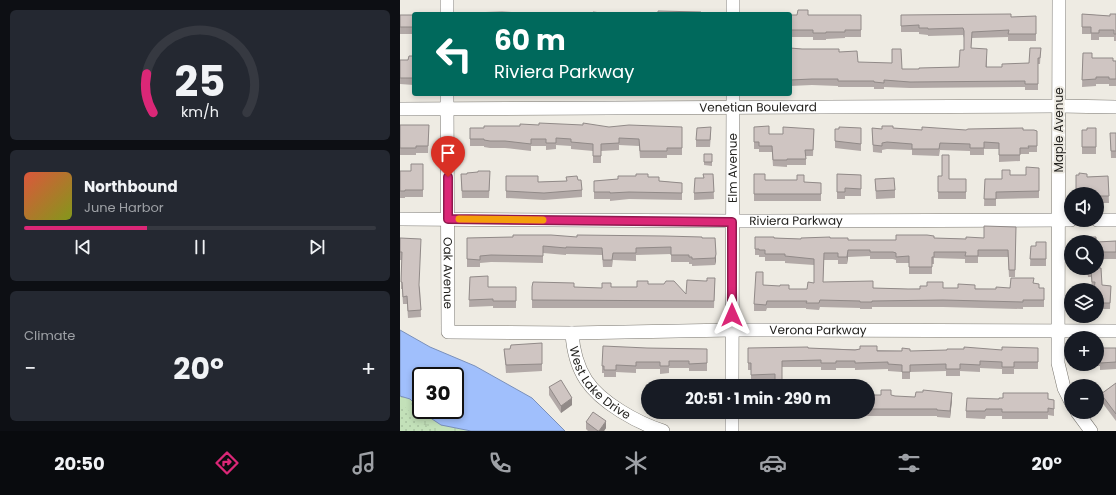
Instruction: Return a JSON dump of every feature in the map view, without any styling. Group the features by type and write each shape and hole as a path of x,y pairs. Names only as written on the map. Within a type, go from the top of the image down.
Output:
{"street":[{"path":"447,0 447,12"},
{"path":"733,0 733,12"},
{"name":"Maple Avenue","path":"1058,0 1058,363 1064,388"},
{"name":"Oak Avenue","path":"447,96 448,332"},
{"name":"Elm Avenue","path":"732,379 733,96"},
{"name":"Venetian Boulevard","path":"400,109 1116,107"},
{"name":"Riviera Parkway","path":"400,219 732,222 1064,220"},
{"path":"1104,220 1116,220"},
{"name":"Verona Parkway","path":"448,332 572,333 732,330 1116,331"},
{"name":"West Lake Drive","path":"572,333 573,347 581,371 597,393 632,417 663,431"},
{"path":"732,419 732,431"},
{"path":"1082,419 1091,431"}],"green space":[{"path":"400,396 412,405 412,419 437,419 471,431 400,431"},
{"path":"400,396 410,399 412,401 412,414 405,407 400,405"},
{"path":"417,419 437,419 471,431 434,431"}],"water":[{"path":"400,330 430,347 475,366 532,398 565,431 471,431 441,425 432,419 464,419 464,367 412,367 412,401 400,396"}],"building":[{"path":"798,10 808,10 808,15 861,15 861,30 813,33 813,30 792,30 792,15 797,15"},
{"path":"658,11 701,12 658,12"},
{"path":"1011,14 1011,17 1036,16 1036,34 1008,34 1009,30 972,32 971,48 987,49 986,67 1002,67 1002,64 1029,63 1030,48 1041,48 1040,58 1038,58 1038,84 1025,84 1025,81 910,82 884,80 884,83 874,81 838,81 838,79 792,80 792,48 839,49 839,52 857,51 858,62 892,63 892,49 901,49 902,69 959,67 960,50 964,50 963,28 928,29 919,28 919,25 901,26 901,15"},
{"path":"1082,14 1110,16 1110,14 1116,14 1116,34 1114,34 1114,30 1099,30 1099,33 1091,33 1091,27 1082,27"},
{"path":"400,15 412,15 412,27 400,27"},
{"path":"1083,53 1092,53 1092,58 1113,58 1113,61 1116,61 1116,79 1109,79 1109,77 1096,77 1096,79 1082,80"},
{"path":"409,56 412,56 412,78 400,78 400,60 408,60"},
{"path":"539,123 583,125 583,123 609,127 629,125 682,127 682,148 667,148 667,151 640,151 639,139 619,138 619,143 601,144 601,156 593,156 593,144 571,142 571,139 556,138 556,143 546,143 546,139 531,139 531,144 470,139 470,128 484,128 484,126 520,126 520,124 539,125"},
{"path":"400,125 429,125 428,146 400,148"},
{"path":"769,126 769,134 783,134 783,127 814,129 813,150 805,150 806,159 773,160 772,146 759,146 759,142 754,142 754,127"},
{"path":"882,126 922,130 922,127 966,130 1023,128 1023,130 1037,131 1037,146 1020,148 1020,155 999,155 999,143 984,142 984,148 970,148 970,144 940,143 939,149 912,149 912,144 887,142 882,143 882,146 873,145 872,128 882,129"},
{"path":"711,127 710,140 696,140 697,128"},
{"path":"839,127 861,128 861,144 835,141 835,129 839,129"},
{"path":"1087,128 1096,128 1096,147 1082,147 1082,130 1087,130"},
{"path":"1110,133 1116,133 1116,151 1111,151"},
{"path":"704,154 712,154 712,162 704,162"},
{"path":"942,155 949,155 949,179 966,179 966,192 938,192 938,176 942,176"},
{"path":"411,164 423,164 423,190 400,191 400,171 411,171"},
{"path":"1026,167 1039,168 1039,191 996,192 996,199 984,199 985,179 1002,179 1002,170 1010,170 1010,175 1026,175"},
{"path":"478,171 490,171 489,191 462,191 461,174"},
{"path":"1079,173 1087,174 1087,177 1108,176 1109,196 1104,196 1104,187 1076,187 1076,175 1079,175"},
{"path":"636,174 648,174 648,177 659,177 659,181 682,183 682,193 594,192 594,181 618,179 618,176 636,176"},
{"path":"703,174 713,174 714,192 694,193 695,178 704,178"},
{"path":"754,174 765,174 765,180 797,180 797,175 804,175 804,182 821,183 821,194 754,194"},
{"path":"837,174 861,175 861,189 845,188 845,192 837,192"},
{"path":"506,176 538,176 538,182 567,181 566,177 577,176 578,180 581,180 582,190 544,193 506,191"},
{"path":"894,178 895,190 876,191 875,179"},
{"path":"984,226 1016,227 1015,270 1009,270 1008,250 978,250 978,256 965,256 966,252 934,252 934,257 932,257 932,267 909,267 909,256 896,257 896,253 893,252 848,250 847,257 838,257 838,253 824,253 823,282 873,281 873,288 920,289 920,286 927,286 927,282 943,282 943,288 958,288 958,284 975,285 975,289 996,289 996,287 1010,288 1011,278 1034,278 1033,283 1039,284 1039,288 1044,288 1044,300 1023,300 1023,302 943,300 860,302 820,300 819,303 806,303 807,301 767,301 766,305 754,304 756,272 763,272 763,285 789,285 789,289 807,289 808,282 814,283 814,259 785,256 785,254 765,254 765,250 755,249 755,237 801,239 830,237 848,238 848,240 896,240 896,235 927,235 934,236 934,238 966,239 966,237 984,238"},
{"path":"513,235 577,237 577,235 664,236 715,238 716,254 715,258 692,259 689,255 671,255 671,247 636,248 636,253 613,253 612,260 603,260 602,248 566,248 543,246 543,256 491,255 480,256 480,260 467,259 467,238 513,237"},
{"path":"400,238 421,239 419,285 421,310 408,311 407,296 403,297 401,282 402,252 400,252"},
{"path":"1116,241 1116,252 1104,252 1104,242"},
{"path":"1036,242 1046,242 1046,259 1030,259 1031,246 1036,246"},
{"path":"1091,275 1101,275 1102,283 1092,282"},
{"path":"488,276 488,287 516,287 516,301 493,301 493,299 469,300 470,277"},
{"path":"707,278 715,278 714,301 532,300 533,282 574,283 574,287 602,288 602,283 611,283 611,287 637,287 637,281 648,281 648,284 664,284 666,281 674,281 686,294 687,280 707,281"},
{"path":"1104,285 1111,286 1110,303 1104,303"},
{"path":"542,343 542,364 506,365 504,349 510,349 511,345"},
{"path":"603,346 707,349 707,363 689,364 689,361 669,361 669,366 660,366 660,362 636,362 636,366 616,365 616,370 604,370 604,366 602,366"},
{"path":"860,346 877,346 877,351 902,351 902,348 910,349 910,351 964,349 964,347 1002,350 1002,347 1038,348 1038,362 1014,362 1014,367 1002,367 1002,362 980,361 980,365 960,364 960,369 946,369 946,364 910,365 910,372 902,372 902,365 888,364 888,362 855,363 855,361 836,361 836,363 821,363 821,360 782,361 782,379 775,379 775,374 751,375 751,363 748,363 748,348 808,347 860,349"},
{"path":"1104,348 1116,348 1116,362 1104,363"},
{"path":"561,380 572,398 561,406 549,387"},
{"path":"1116,383 1116,414 1104,398 1104,392"},
{"path":"881,390 891,390 891,395 895,396 915,397 916,392 923,392 923,390 952,393 950,411 937,409 875,409 875,395 881,395"},
{"path":"1003,393 1048,393 1048,399 1054,400 1054,409 1048,408 1048,412 1002,412 1002,409 966,411 967,398 999,399 1003,398"},
{"path":"593,412 606,421 599,431 586,422"}],"slow traffic":[{"path":"459,219 543,220"}],"route":[{"path":"448,177 448,219 732,222 732,315"}]}
